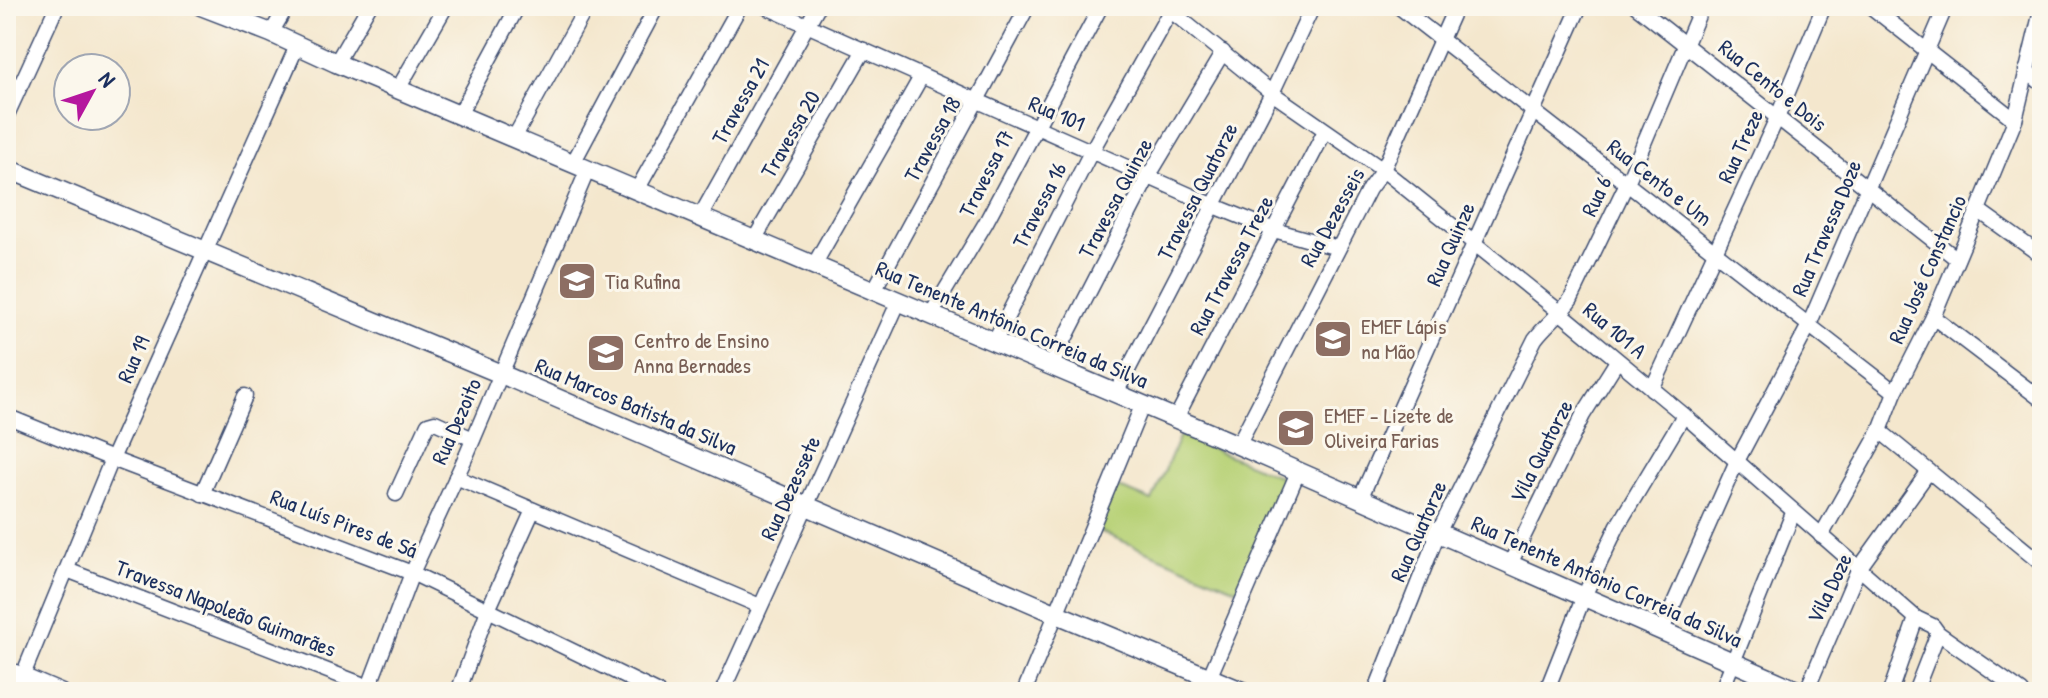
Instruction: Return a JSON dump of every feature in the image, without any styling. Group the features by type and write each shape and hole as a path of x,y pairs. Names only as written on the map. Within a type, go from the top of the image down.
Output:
{"main road":[{"name":"Rua Tenente Antônio Correia da Silva","path":"208,7 1238,445 1804,692"},
{"name":"Rua Marcos Batista da Silva","path":"6,168 806,505 1057,614 1207,685 1244,692"}],"street":[{"path":"6,117 57,6"},
{"path":"271,33 287,6"},
{"path":"336,63 369,6"},
{"path":"398,89 446,6"},
{"path":"459,115 518,6"},
{"path":"514,138 587,6"},
{"name":"Rua Dezoito","path":"368,689 412,573 501,374 581,166 657,6"},
{"path":"637,190 740,6"},
{"name":"Rua 101","path":"764,6 1212,205 1274,230 1338,248"},
{"name":"Travessa 21","path":"700,217 818,6"},
{"name":"Travessa 18","path":"873,292 1028,6"},
{"name":"Travessa 17","path":"930,316 985,224 1101,6"},
{"name":"Travessa Quatorze","path":"1116,393 1272,93 1313,6"},
{"name":"Rua Cento e Um","path":"1398,6 1895,392"},
{"name":"Rua Dezesseis","path":"1238,445 1369,189 1383,170 1456,6"},
{"name":"Rua Quinze","path":"1360,499 1580,6"},
{"name":"Rua Cento e Dois","path":"1636,6 1957,259"},
{"name":"Rua 6","path":"1561,313 1571,299 1627,183 1702,6"},
{"name":"Rua Treze","path":"1652,389 1777,118 1824,6"},
{"path":"1870,6 2015,120"},
{"name":"Rua Travessa Doze","path":"1662,630 1736,463 1808,327 1946,6"},
{"name":"Rua José Constancio","path":"1821,536 1880,431 1978,210 2015,120 2042,7"},
{"name":"Rua 101 A","path":"1172,9 1272,93 1383,170 1561,313 1684,415 1916,618 1927,622 2004,686 2022,692"},
{"name":"Travessa 16","path":"994,342 1091,152 1172,9"},
{"name":"Rua 19","path":"16,692 112,459 297,46"},
{"name":"Travessa 20","path":"754,240 864,50"},
{"name":"Travessa Quinze","path":"1051,366 1148,177 1223,52"},
{"path":"2026,70 2042,84"},
{"path":"814,265 921,77"},
{"name":"Rua Travessa Treze","path":"1175,420 1325,131"},
{"path":"1978,210 2042,256"},
{"name":"Rua Dezessete","path":"722,692 898,303"},
{"name":"Rua Quatorze","path":"1375,692 1438,533 1535,339 1544,326 1561,313"},
{"path":"1933,317 2042,400"},
{"name":"Vila Quatorze","path":"1510,564 1583,415 1617,361"},
{"path":"202,494 245,396"},
{"path":"1024,692 1142,406"},
{"path":"1546,692 1584,596 1618,525 1684,415"},
{"name":"Rua Luís Pires de Sá","path":"6,416 412,573 657,692"},
{"path":"396,494 428,424 435,422 473,439"},
{"path":"1880,431 2042,564"},
{"name":"Vila Doze","path":"1804,692 1858,570 1929,471"},
{"path":"1207,685 1298,472"},
{"path":"456,477 760,606"},
{"path":"458,692 488,610 533,510"},
{"path":"1721,692 1793,513"},
{"name":"Travessa Napoleão Guimarães","path":"67,570 368,689"},
{"path":"1890,692 1916,618"},
{"path":"1915,692 1938,633"},
{"path":"6,668 62,692"}],"green space":[{"path":"1180,435 1285,479 1239,590 1096,530 1115,486 1152,501"}],"place":[{"name":"Tia Rufina","path":"577,281"},
{"name":"EMEF Lápis na Mão","path":"1333,339"},
{"name":"Centro de Ensino Anna Bernades","path":"606,353"},
{"name":"EMEF - Lizete de Oliveira Farias","path":"1296,428"}]}
